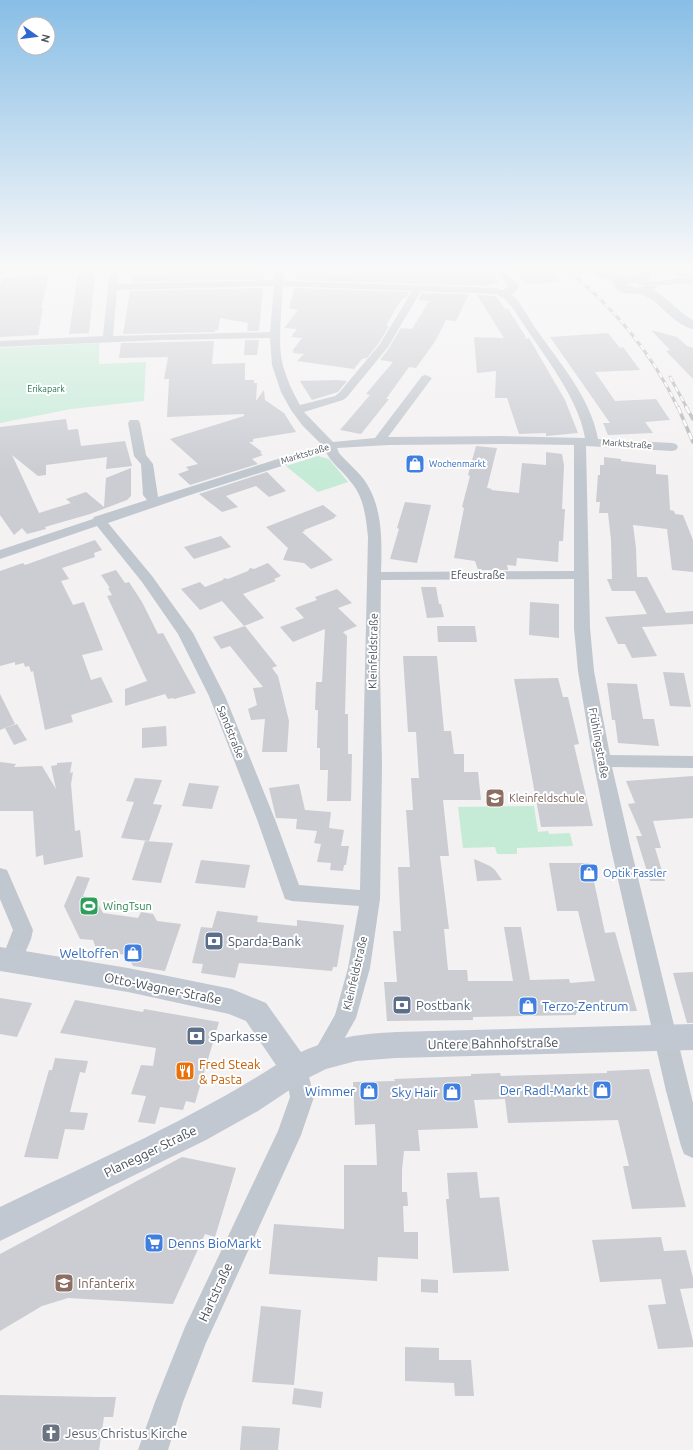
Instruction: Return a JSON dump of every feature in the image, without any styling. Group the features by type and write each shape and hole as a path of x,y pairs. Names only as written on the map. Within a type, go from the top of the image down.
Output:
{"street":[{"path":"108,335 108,339"},
{"path":"0,344 108,339 275,335"},
{"name":"Kleinfeldstraße","path":"275,335 277,365 287,392 306,422 329,446 333,454 357,480 369,503 374,531 375,576 372,670 373,765 370,899 359,968 345,1018 309,1063"},
{"path":"297,410 339,398 344,395 384,345 390,335"},
{"name":"Frühlingstraße","path":"534,335 575,396 583,411 586,442 581,575 583,651 602,761 636,918 680,1037 678,1091 693,1146"},
{"path":"378,442 426,378"},
{"path":"134,423 140,456 147,464 150,495 155,502"},
{"name":"Marktstraße","path":"0,555 99,520 329,446 378,442 495,440 586,442 672,447"},
{"name":"Sandstraße","path":"99,520 147,579 185,633 217,696 267,822 292,894 370,899"},
{"name":"Efeustraße","path":"375,576 581,575"},
{"path":"602,761 693,762"},
{"path":"0,876 23,930 22,939 6,960"},
{"name":"Otto-Wagner-Straße","path":"6,960 128,980 232,1002 256,1012 309,1063"},
{"name":"Untere Bahnhofstraße","path":"309,1063 356,1048 396,1045 680,1037"},
{"name":"Planegger Straße","path":"0,1223 195,1129 247,1101 309,1063"},
{"name":"Hartstraße","path":"153,1450 169,1402 195,1337 288,1135 302,1097 309,1063"}],"green space":[{"name":"Erikapark","path":"99,343 99,364 146,362 144,401 71,409 0,423 0,348"},
{"path":"318,456 329,459 348,482 318,492 286,466"},
{"path":"534,806 538,832 548,831 549,834 570,833 573,846 517,848 517,854 497,854 495,847 463,848 458,807"}],"building":[{"path":"0,335 38,335 38,335 0,337"},
{"path":"293,335 384,335 367,358 362,359 354,369 297,361 304,354 293,353 294,351 292,351 302,338 291,337"},
{"path":"397,335 439,335 416,368 409,367 386,399 389,399 361,434 340,430 370,395 366,394 393,362 380,360"},
{"path":"502,335 524,335 526,337 524,339 529,338 565,400 578,433 547,436 546,433 519,434 507,398 495,398 496,371 477,373 474,337 504,338"},
{"path":"609,335 620,348 623,347 640,370 595,372 615,401 656,399 670,420 645,422 653,433 608,435 603,423 610,423 550,337"},
{"path":"655,335 668,335 677,337 687,346 693,348 693,379 666,351 670,350"},
{"path":"245,340 259,340 257,355 244,355"},
{"path":"214,341 212,364 245,363 245,380 254,380 254,383 257,383 256,401 264,390 265,400 284,413 296,432 253,439 253,442 249,442 262,452 260,453 263,455 252,459 258,464 190,485 178,474 189,470 186,467 198,464 170,439 244,416 244,414 167,417 169,379 164,379 168,357 119,358 121,343"},
{"path":"300,381 347,381 338,392 312,400"},
{"path":"66,419 68,430 78,429 81,446 125,441 132,466 106,469 107,457 46,465 46,475 38,476 12,455 39,513 71,503 66,499 86,492 104,507 106,478 131,468 131,496 127,500 90,514 45,527 46,529 27,534 22,528 14,535 0,515 0,427"},
{"path":"476,446 497,448 487,488 492,489 491,490 519,493 522,463 546,465 546,452 562,454 564,465 562,509 565,509 563,541 559,541 558,562 517,558 516,566 507,565 508,570 478,570 475,561 454,558 464,508 462,507 470,476 468,475"},
{"path":"604,457 621,459 621,461 656,465 656,474 668,475 670,510 674,511 675,514 683,515 693,540 693,572 672,570 667,529 633,525 636,548 637,577 647,577 666,613 693,611 693,624 642,627 657,656 632,658 625,644 618,644 605,617 647,614 635,591 612,591 607,579 612,579 611,540 608,513 599,513 600,502 596,502 598,475 600,475 600,465 604,465"},
{"path":"267,472 286,491 269,497 256,486 226,496 238,507 222,512 199,494"},
{"path":"405,502 431,505 417,563 390,559"},
{"path":"323,505 337,516 302,532 333,560 311,569 304,563 283,560 288,548 266,527"},
{"path":"221,536 231,547 194,559 184,547"},
{"path":"95,540 102,550 94,553 95,557 62,568 69,579 61,581 73,605 84,602 103,650 82,655 91,680 101,677 113,702 71,715 73,722 45,730 33,671 31,672 29,666 25,667 24,663 15,665 15,662 0,666 0,571 23,563 25,565"},
{"path":"268,563 281,576 274,579 276,581 243,594 264,618 244,626 222,601 200,610 181,589 200,582 205,587 223,580 224,578 228,579 248,571 250,568 254,569"},
{"path":"116,570 125,583 129,582 142,602 158,634 163,633 196,693 174,699 168,699 165,694 125,706 125,689 147,681 107,596 112,595 108,588 110,588 101,575"},
{"path":"421,587 436,587 439,604 441,604 444,617 427,618"},
{"path":"337,589 352,603 338,608 357,626 343,632 347,636 345,714 348,714 348,754 352,754 351,801 327,801 328,770 320,770 320,748 317,748 318,710 315,710 316,682 322,682 325,629 293,642 280,627 304,618 295,608 317,600 315,597"},
{"path":"530,602 559,604 559,638 529,635"},
{"path":"245,626 277,666 272,668 278,676 289,721 287,752 262,752 265,719 251,720 248,709 257,705 253,688 263,687 230,646 221,649 213,637"},
{"path":"437,626 475,626 477,642 438,642"},
{"path":"403,656 437,656 444,731 451,731 454,754 464,754 464,772 478,772 481,800 443,800 449,856 440,856 449,929 444,929 448,970 467,970 468,981 513,981 504,927 521,927 530,980 569,979 570,983 595,981 578,911 557,911 549,863 590,863 605,933 615,932 637,1011 576,1013 576,1015 473,1017 473,1020 387,1021 384,982 397,982 393,931 401,931 398,867 410,867 406,810 413,810 411,778 419,778 416,732 408,732"},
{"path":"663,672 684,673 691,707 670,706"},
{"path":"558,678 563,697 568,697 579,744 574,745 593,826 541,827 514,679"},
{"path":"607,683 637,684 643,719 654,719 659,746 618,743 615,720 612,720"},
{"path":"0,694 15,724 0,730"},
{"path":"17,724 27,740 14,745 5,728"},
{"path":"166,726 167,746 142,748 142,728"},
{"path":"0,762 16,764 14,767 42,766 56,789 51,766 57,765 57,763 72,762 70,773 73,772 71,784 75,831 80,830 83,857 44,865 43,855 36,857 33,811 0,811"},
{"path":"693,776 693,818 653,821 661,848 655,848 665,881 650,881 636,836 642,836 628,804 635,803 626,781"},
{"path":"135,778 162,780 153,804 162,805 149,841 121,838 134,802 126,801"},
{"path":"189,783 219,786 212,809 182,806"},
{"path":"299,784 305,810 331,812 329,828 344,830 341,846 349,846 346,865 344,865 343,871 330,870 331,863 317,862 321,844 314,843 317,831 296,829 297,819 276,818 269,788"},
{"path":"145,841 173,843 161,883 132,880"},
{"path":"474,859 490,866 502,880 477,881"},
{"path":"201,860 250,865 245,888 195,883"},
{"path":"77,876 90,878 83,896 95,898 103,913 138,918 141,912 153,914 157,921 181,924 165,971 133,966 127,955 97,951 93,940 80,939 64,906"},
{"path":"217,911 258,916 257,922 297,926 297,920 344,925 337,967 333,967 332,971 239,963 235,978 201,973 203,964 192,963 201,927 212,928"},
{"path":"693,972 693,1023 687,1023 673,973"},
{"path":"0,998 32,1003 17,1037 0,1034"},
{"path":"75,1000 143,1012 144,1009 219,1022 195,1103 186,1101 183,1110 160,1107 155,1124 138,1122 146,1096 131,1094 141,1065 153,1066 156,1048 60,1033"},
{"path":"55,1058 88,1061 85,1073 80,1072 70,1112 88,1113 84,1130 65,1129 58,1159 24,1157 49,1070 52,1070"},
{"path":"649,1069 686,1207 632,1209 623,1166 629,1166 618,1120 508,1123 505,1099 474,1100 478,1128 418,1130 420,1151 404,1151 402,1192 407,1192 408,1206 403,1206 404,1232 418,1232 418,1259 378,1257 377,1281 269,1274 274,1224 344,1229 344,1165 377,1165 375,1124 355,1125 353,1082 471,1076 471,1074 500,1073 501,1076 607,1073 607,1071"},
{"path":"182,1157 236,1168 215,1237 205,1234 173,1304 68,1298 42,1306 0,1331 0,1254"},
{"path":"477,1172 480,1198 499,1197 509,1271 453,1273 446,1199 449,1199 447,1173"},
{"path":"661,1237 664,1251 686,1250 693,1278 693,1288 680,1289 693,1341 693,1347 658,1349 648,1305 666,1304 661,1279 600,1282 592,1240"},
{"path":"421,1279 438,1280 438,1293 421,1292"},
{"path":"261,1306 301,1310 294,1385 252,1382"},
{"path":"405,1347 439,1348 439,1360 471,1360 474,1396 455,1396 454,1383 405,1381"},
{"path":"294,1388 323,1392 321,1408 292,1404"},
{"name":"Jesus Christus Kirche","path":"0,1395 116,1397 113,1417 104,1417 99,1450 0,1450"},
{"path":"242,1426 280,1428 278,1450 240,1450"}],"railway":[{"path":"632,335 656,367 678,408"},
{"path":"670,377 687,408"},
{"path":"678,407 693,442"},
{"path":"686,407 693,419"}],"place":[{"name":"Wochenmarkt","path":"415,464"},
{"name":"Kleinfeldschule","path":"495,798"},
{"name":"Optik Fassler","path":"589,873"},
{"name":"WingTsun","path":"89,906"},
{"name":"Sparda-Bank","path":"214,941"},
{"name":"Weltoffen","path":"133,953"},
{"name":"Postbank","path":"402,1005"},
{"name":"Terzo-Zentrum","path":"528,1006"},
{"name":"Sparkasse","path":"196,1036"},
{"name":"Fred Steak & Pasta","path":"185,1071"},
{"name":"Der Radl-Markt","path":"602,1090"},
{"name":"Wimmer","path":"369,1091"},
{"name":"Sky Hair","path":"452,1092"},
{"name":"Denns BioMarkt","path":"154,1243"},
{"name":"Infanterix","path":"64,1283"},
{"name":"Jesus Christus Kirche","path":"51,1433"}]}
